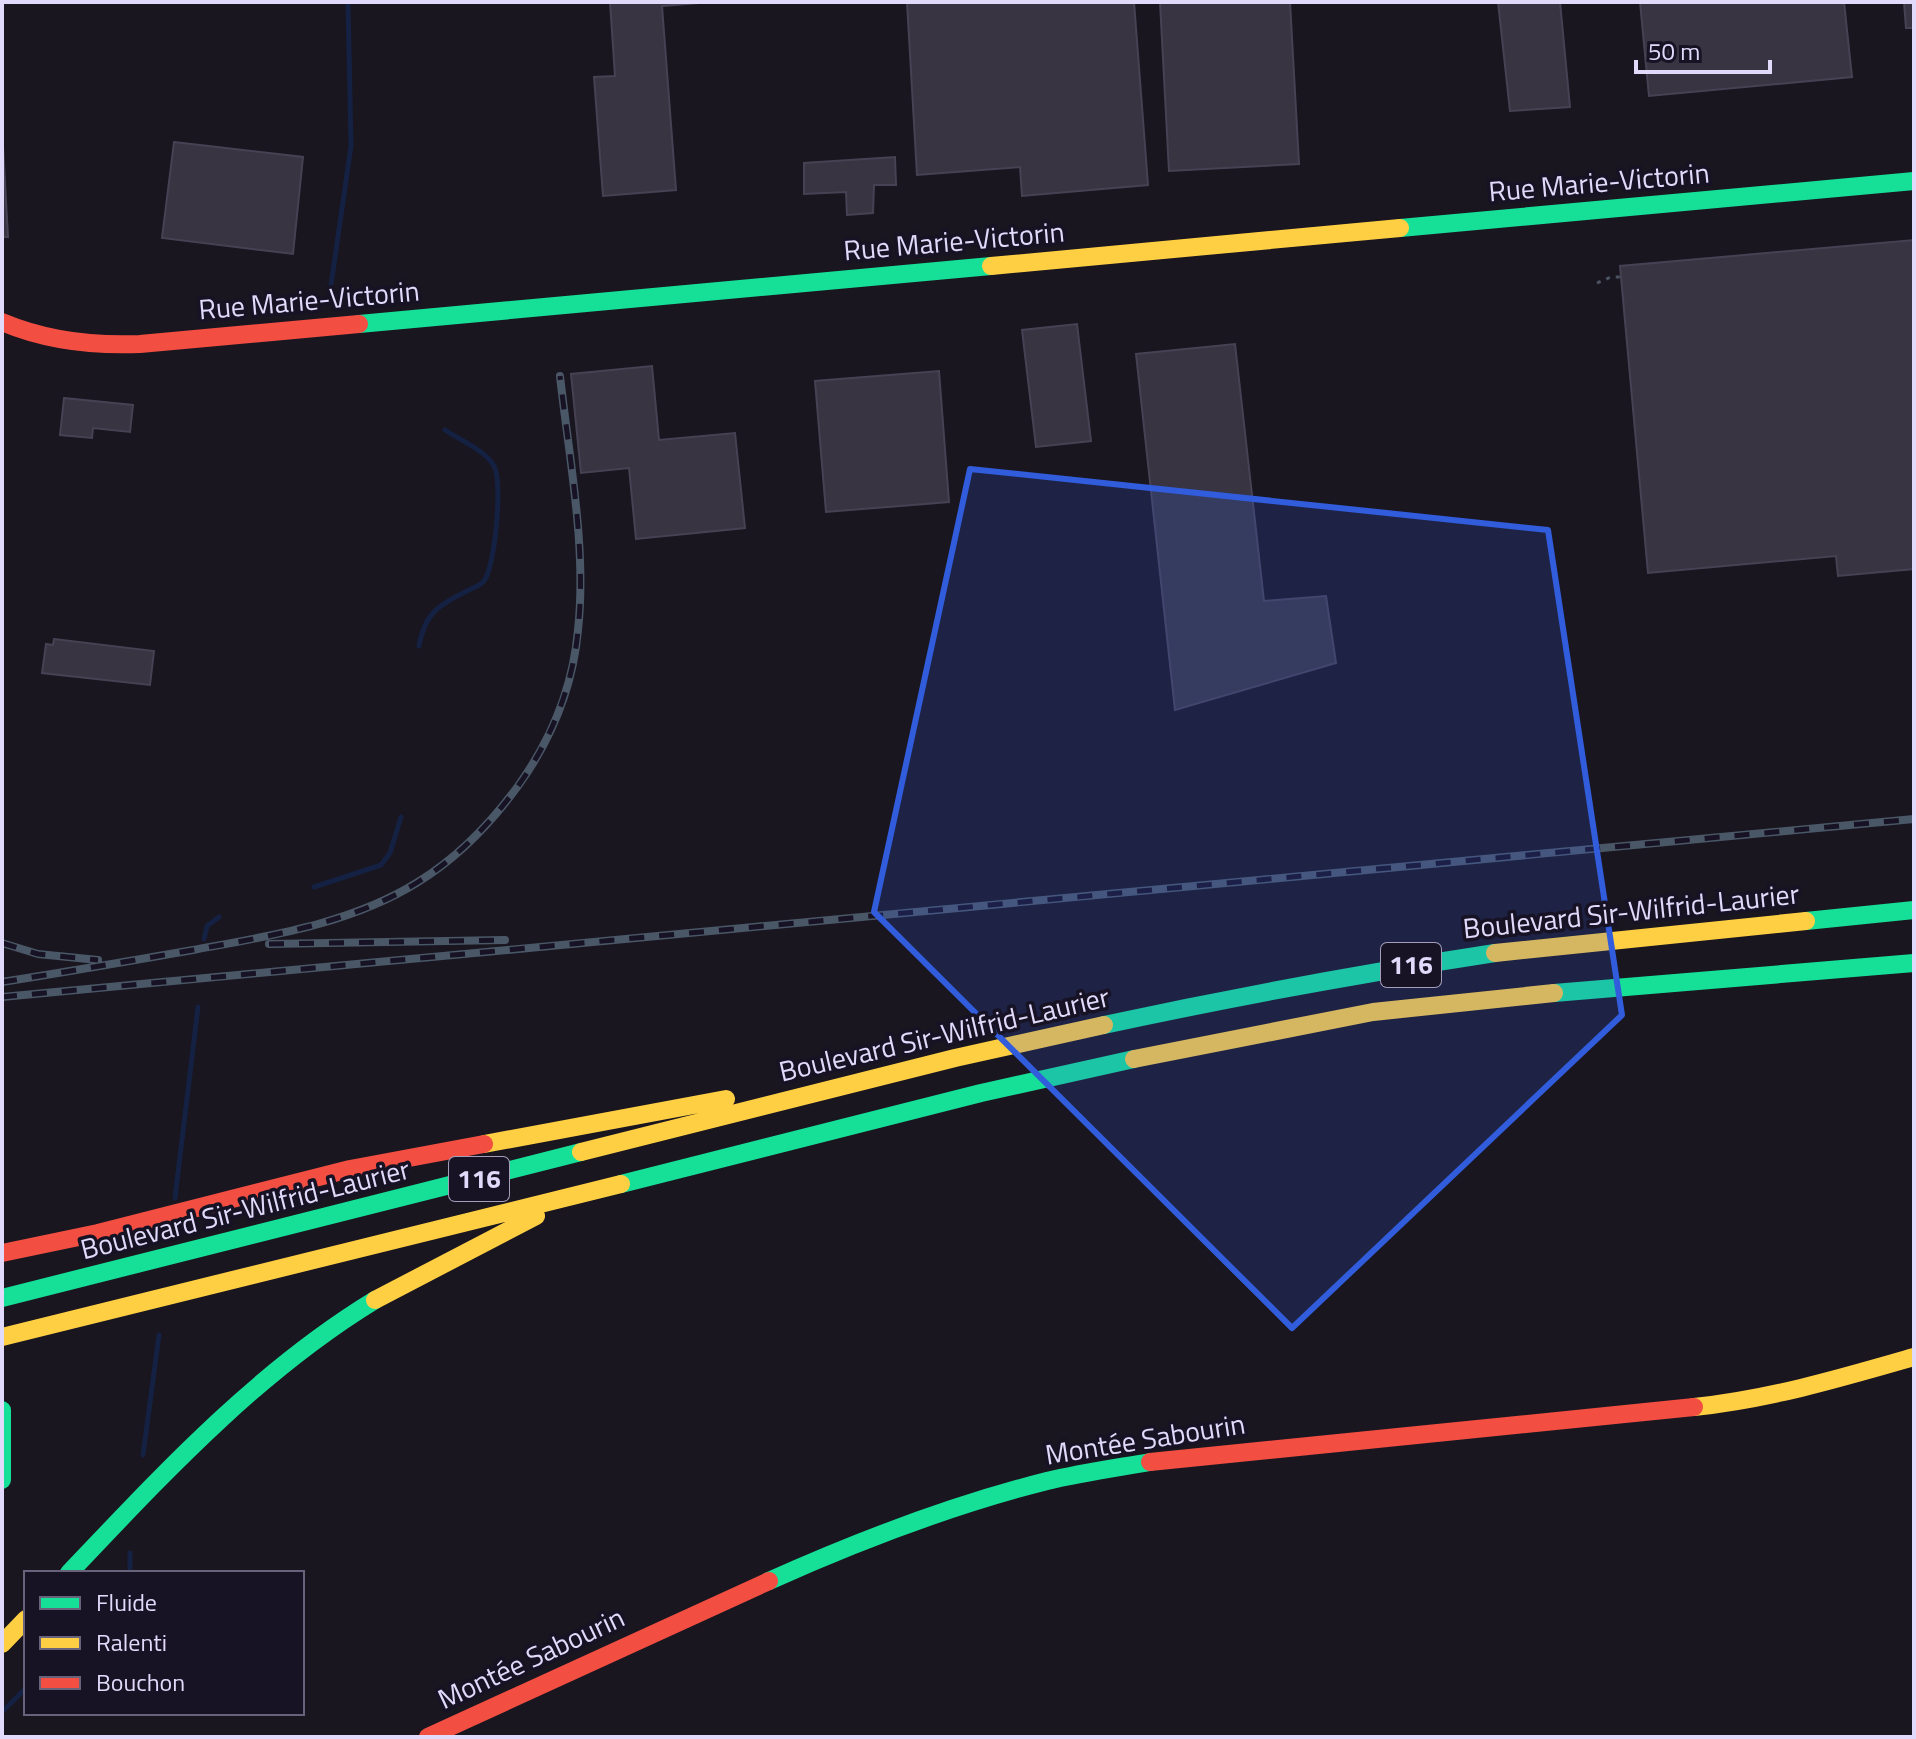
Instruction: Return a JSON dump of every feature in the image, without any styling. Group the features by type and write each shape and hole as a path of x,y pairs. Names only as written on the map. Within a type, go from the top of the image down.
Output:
{"main road":[{"name":"Rue Marie-Victorin","path":"2,322 34,334 77,343 140,344 1914,181"},
{"name":"Boulevard Sir-Wilfrid-Laurier","path":"2,1298 955,1058 1223,999 1391,968 1544,947 1914,910"},
{"name":"116","path":"2,1337 994,1090 1209,1043 1373,1012 1499,997 1914,963"},
{"path":"2,1253 98,1233 379,1163 955,1058"},
{"path":"71,1571 218,1419 308,1345 407,1282 571,1197"},
{"name":"Montée Sabourin","path":"428,1737 822,1557 943,1512 1048,1481 1167,1459 1730,1403 1808,1387 1914,1357"},
{"path":"2,1410 2,1480"},
{"path":"2,1644 24,1621"}],"path":[{"path":"1597,283 1611,277 1621,277"}],"highlighted area":[{"path":"970,469 1548,530 1622,1015 1292,1328 874,912"}],"building":[{"path":"610,2 712,2 662,6 676,190 603,196 594,77 615,76"},
{"path":"907,2 1134,2 1148,185 1022,196 1020,167 917,175"},
{"path":"1160,2 1290,2 1299,164 1169,171"},
{"path":"1498,2 1560,2 1570,107 1510,111"},
{"path":"1640,2 1844,2 1852,77 1649,96"},
{"path":"1904,2 1914,2 1914,28 1906,28"},
{"path":"2,128 8,237 2,237"},
{"path":"174,142 303,157 293,254 162,238"},
{"path":"895,157 896,185 874,185 873,213 847,215 846,192 804,194 804,163"},
{"path":"1914,240 1914,569 1838,576 1836,556 1648,573 1620,266"},
{"path":"1077,324 1091,441 1036,447 1022,330"},
{"path":"1235,344 1264,601 1326,596 1336,663 1175,710 1136,354"},
{"path":"652,366 659,440 735,433 745,528 636,539 629,468 581,473 571,374"},
{"path":"939,371 949,502 826,512 815,381"},
{"path":"64,398 133,405 130,432 93,428 92,438 60,435"},
{"path":"54,639 154,651 150,685 42,673 46,644 53,645"}],"waterway":[{"path":"330,292 351,146 348,2"},
{"path":"419,646 425,625 435,611 484,581 494,543 498,506 494,466 479,451 445,430"},
{"path":"314,887 381,865 390,853 401,817"},
{"path":"204,939 207,926 219,917"},
{"path":"175,1198 198,1007"},
{"path":"143,1455 159,1335"},
{"path":"130,1553 130,1571"},
{"path":"2,1712 24,1690"}],"railway":[{"path":"2,982 251,939 337,918 418,882 460,851 485,826 518,786 541,750 566,692 575,651 580,599 579,535 560,376"},
{"path":"2,997 1914,819"},
{"path":"269,944 505,940"},
{"path":"2,943 38,954 98,960"}],"traffic: fast":[{"path":"1400,228 1914,181"},
{"path":"359,324 991,266"},
{"path":"1806,921 1914,910"},
{"path":"1104,1025 1299,986 1495,953"},
{"path":"1554,993 1914,963"},
{"path":"621,1184 981,1093 1134,1059"},
{"path":"2,1298 581,1152"},
{"path":"71,1571 176,1462 251,1392 332,1328 375,1300"},
{"path":"2,1410 2,1480"},
{"path":"769,1581 871,1538 976,1501 1047,1481 1150,1462"}],"traffic: slow":[{"path":"991,266 1400,228"},
{"path":"1495,953 1806,921"},
{"path":"1134,1059 1373,1012 1554,993"},
{"path":"581,1152 955,1058 1104,1025"},
{"path":"484,1144 726,1099"},
{"path":"2,1337 621,1184"},
{"path":"375,1300 536,1216"},
{"path":"1694,1407 1778,1393 1914,1357"},
{"path":"2,1644 24,1621"}],"traffic: jam":[{"path":"2,322 53,338 122,344 359,324"},
{"path":"2,1253 98,1233 350,1169 484,1144"},
{"path":"1150,1462 1694,1407"},
{"path":"428,1737 769,1581"}]}
